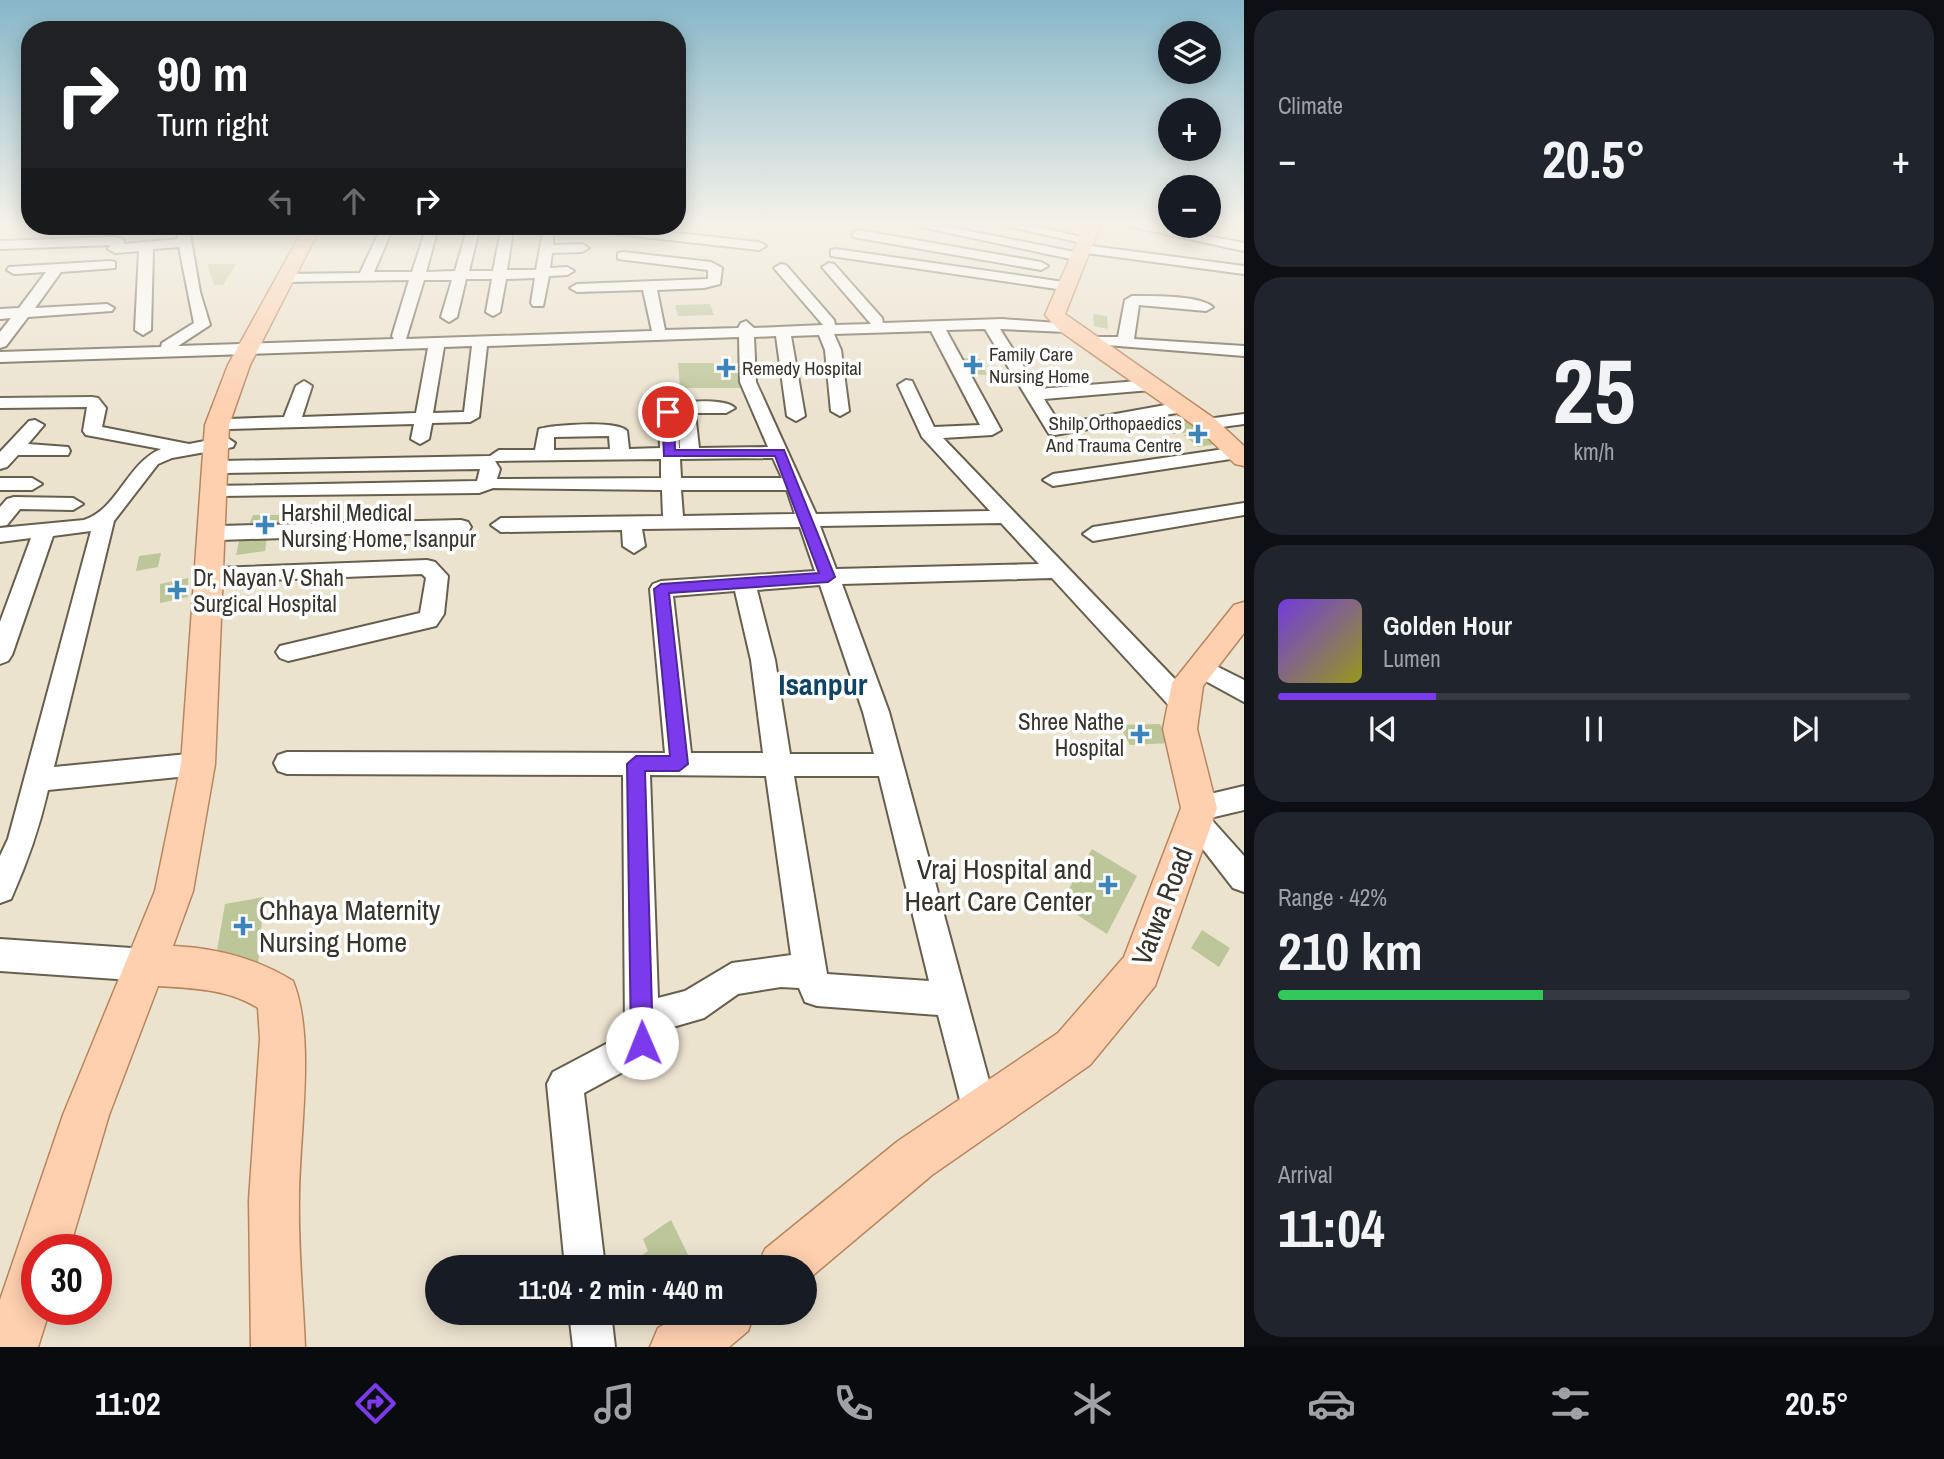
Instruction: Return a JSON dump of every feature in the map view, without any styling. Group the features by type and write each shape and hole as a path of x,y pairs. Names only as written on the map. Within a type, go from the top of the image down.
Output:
{"main road":[{"path":"62,1234 174,891 198,764 217,453 254,344 283,289"},
{"path":"1070,289 1061,321 1207,424 1240,451"},
{"path":"48,1234 86,1115 185,890 208,762 220,533 217,453"},
{"path":"1197,814 1180,729 1188,683 1244,611"},
{"name":"Vatwa Road","path":"798,1255 915,1158 1074,1049 1140,971 1197,814"},
{"path":"152,965 228,973 261,984 278,996 282,1039 274,1200 278,1347"},
{"path":"11,1347 21,1316"},
{"path":"26,1347 33,1325"},
{"path":"677,1347 714,1325"}],"street":[{"path":"36,289 108,293"},
{"path":"100,289 108,293"},
{"path":"143,330 144,289"},
{"path":"193,289 213,330"},
{"path":"400,336 414,289"},
{"path":"449,317 457,289"},
{"path":"494,312 497,289"},
{"path":"538,303 540,289"},
{"path":"650,289 658,329"},
{"path":"797,289 827,327 833,350 840,411"},
{"path":"853,289 877,321"},
{"path":"2,339 42,290"},
{"path":"0,314 24,313 108,293"},
{"path":"2,339 108,293"},
{"path":"1125,343 1132,300 1167,300 1206,307"},
{"path":"0,357 400,336 658,329 783,331 877,321 1061,321"},
{"path":"2,339 168,346 437,342 1061,321"},
{"path":"989,324 1055,430 1182,407"},
{"path":"929,433 992,430 936,326"},
{"path":"168,346 213,330 254,344"},
{"path":"747,330 748,382 794,484 876,712 980,1114"},
{"path":"783,331 796,416"},
{"path":"470,438 470,417 473,412 480,341"},
{"path":"420,439 437,342"},
{"path":"1095,345 1125,343 1244,352"},
{"path":"1095,345 1244,359"},
{"path":"906,385 929,433 1184,705"},
{"path":"1034,395 1151,385"},
{"path":"292,422 304,386"},
{"path":"1069,392 1100,421"},
{"path":"0,403 92,402 97,408 92,431 217,453 479,487 486,485 490,469 486,461 217,453 151,460 104,520 22,839 0,889"},
{"path":"673,522 668,412 675,408 726,408"},
{"path":"686,408 690,453"},
{"path":"544,413 544,456"},
{"path":"217,453 292,422 470,417"},
{"path":"1207,424 1244,419"},
{"path":"545,433 618,423 620,454"},
{"path":"6,456 35,425"},
{"path":"6,456 61,451"},
{"path":"1053,480 1240,451"},
{"path":"499,457 780,452"},
{"path":"576,485 579,455"},
{"path":"0,484 32,484"},
{"path":"499,484 794,484"},
{"path":"535,524 538,485"},
{"path":"0,520 7,503 73,504"},
{"path":"1093,534 1244,509"},
{"path":"501,525 1008,517"},
{"path":"0,535 44,531 104,520"},
{"path":"632,523 634,546"},
{"path":"220,533 461,527"},
{"path":"0,655 44,531"},
{"path":"218,575 427,567 437,576 432,628 288,652"},
{"path":"679,764 661,589 828,577 1058,571"},
{"path":"745,585 763,660 808,972 817,990 950,999"},
{"path":"1200,667 1244,692"},
{"path":"287,763 890,765"},
{"path":"37,780 198,764"},
{"path":"584,1255 565,1084 642,1043 636,764"},
{"path":"1244,798 1197,814 1244,878"},
{"path":"0,955 152,965"},
{"path":"642,1018 692,1006 732,979 780,971 808,972"},
{"path":"591,1325 594,1347"}],"building":[{"path":"710,304 714,315 678,316 675,305"},
{"path":"1093,314 1107,316 1108,329 1094,326"},
{"path":"963,358 980,359 987,375 970,374"},
{"path":"678,363 745,363 749,388 680,388"},
{"path":"1185,419 1200,431 1173,434 1158,423"},
{"path":"1207,432 1222,443 1198,447 1184,435"},
{"path":"253,515 291,515 287,526 248,527"},
{"path":"267,538 265,551 236,555 239,541"},
{"path":"161,553 158,567 136,571 139,556"},
{"path":"188,578 188,597 160,603 160,584"},
{"path":"1160,724 1171,743 1130,745 1119,725"},
{"path":"1092,849 1137,876 1107,934 1060,904"},
{"path":"264,897 258,965 216,956 225,904"},
{"path":"1202,930 1230,948 1219,967 1191,948"},
{"path":"671,1220 688,1255 642,1255 648,1251 643,1239"}],"place":[{"name":"Family Care Nursing Home","path":"973,365"},
{"name":"Remedy Hospital","path":"726,368"},
{"name":"Shilp Orthopaedics And Trauma Centre","path":"1198,434"},
{"name":"Harshil Medical Nursing Home, Isanpur","path":"265,525"},
{"name":"Dr, Nayan V Shah Surgical Hospital","path":"177,590"},
{"name":"Shree Nathe Hospital","path":"1140,734"},
{"name":"Vraj Hospital and Heart Care Center","path":"1108,885"},
{"name":"Chhaya Maternity Nursing Home","path":"243,926"}],"district":[{"name":"Isanpur","path":"823,684"}],"route":[{"path":"642,1043 636,764 679,764 661,589 828,577 797,490 780,452 669,453 668,412"}]}
